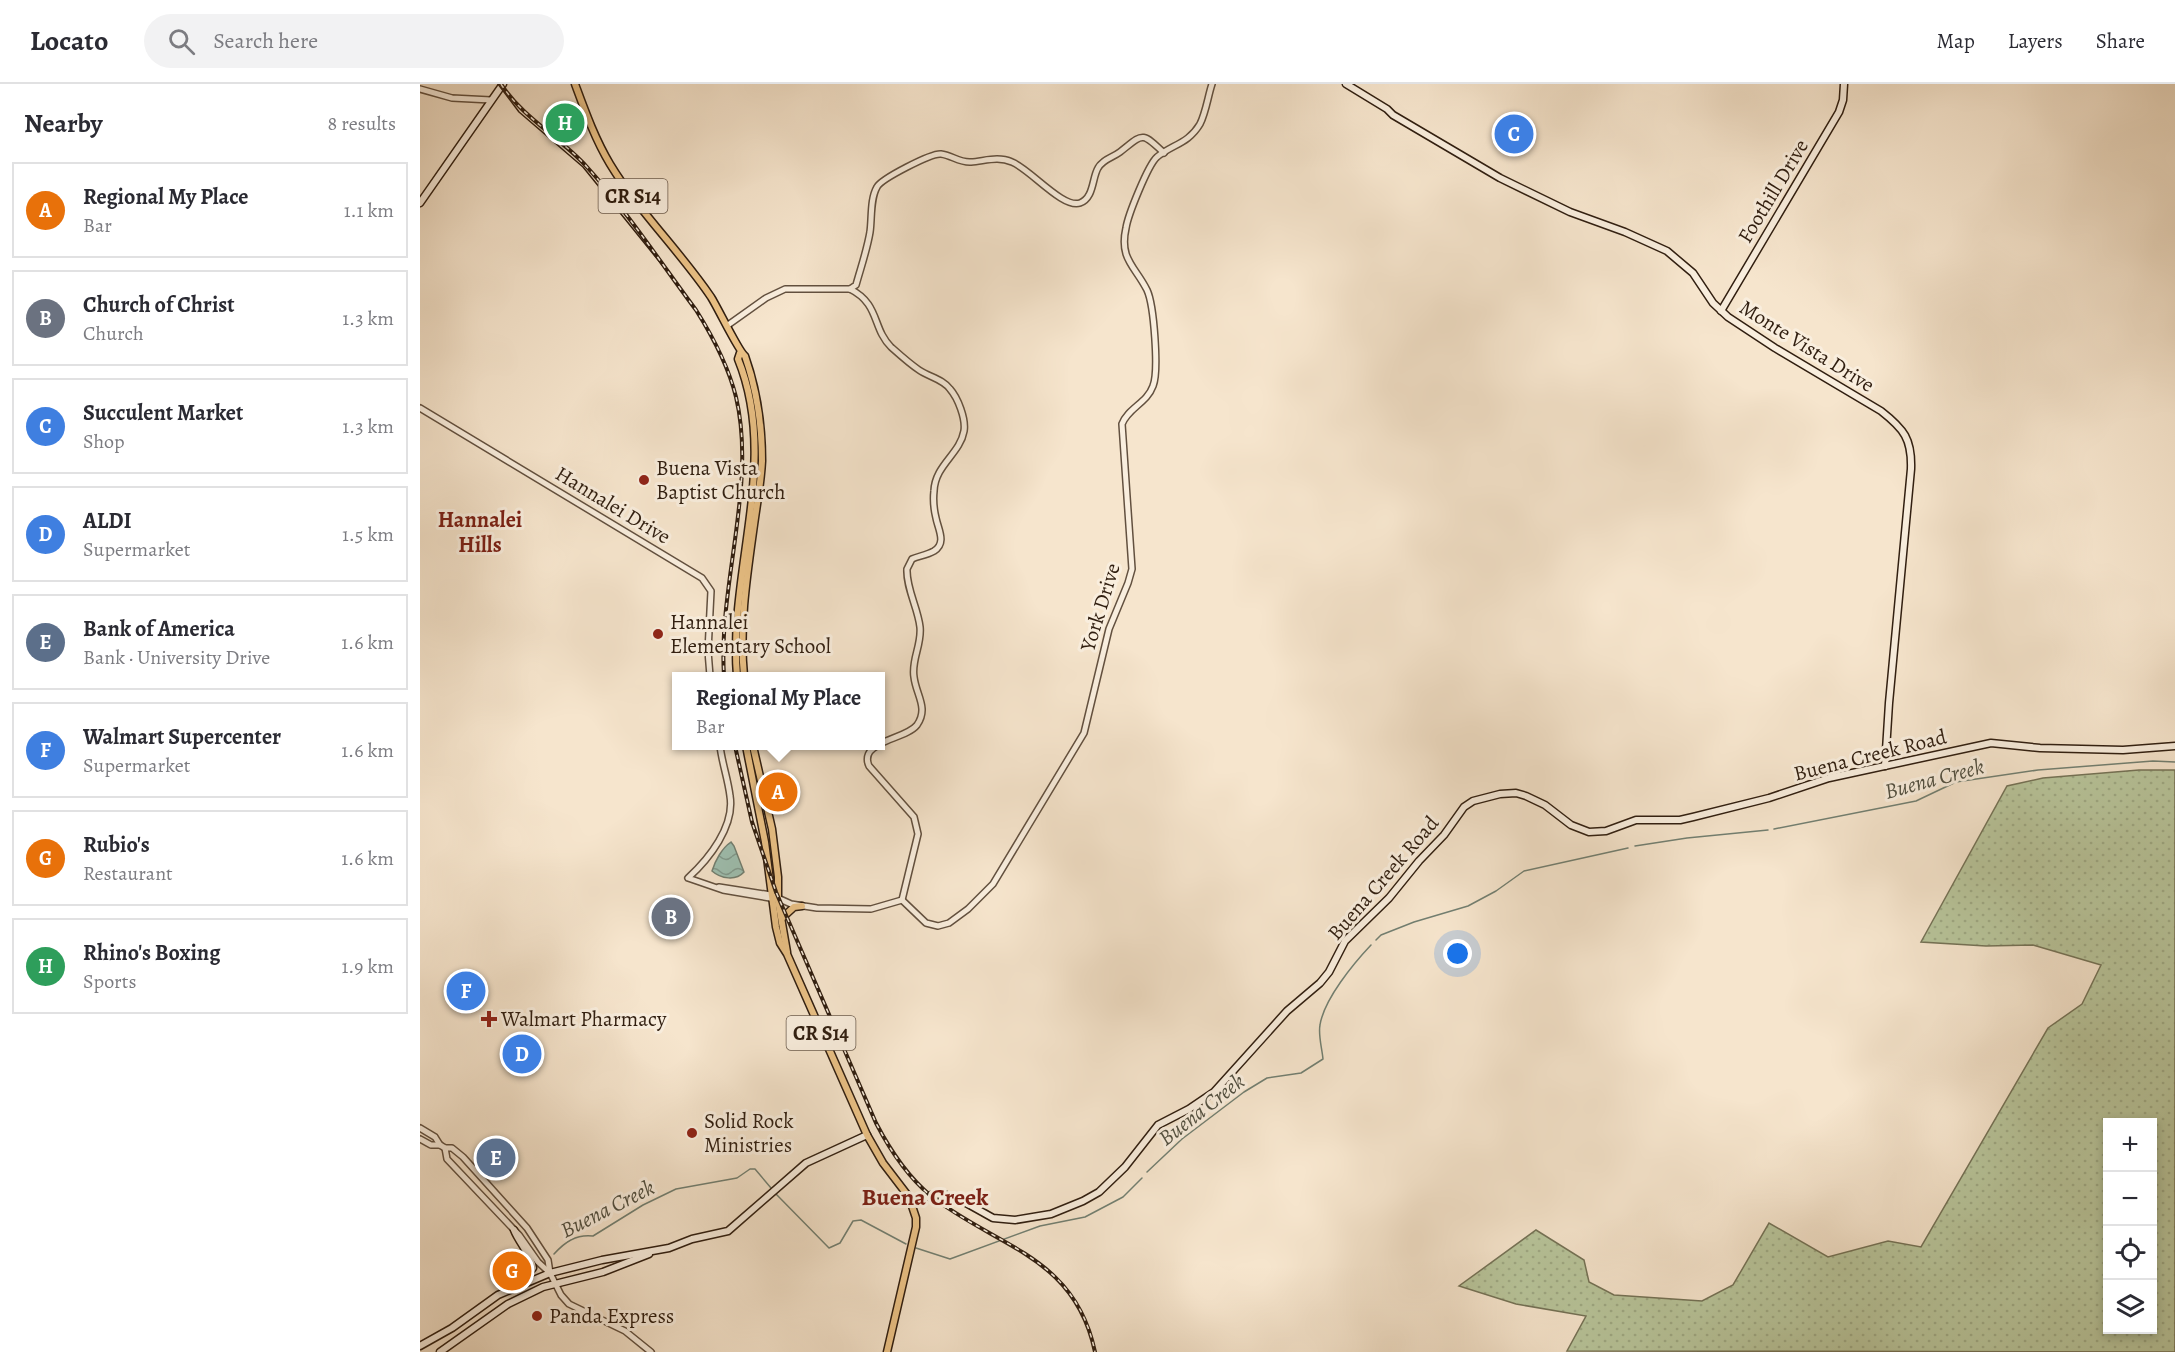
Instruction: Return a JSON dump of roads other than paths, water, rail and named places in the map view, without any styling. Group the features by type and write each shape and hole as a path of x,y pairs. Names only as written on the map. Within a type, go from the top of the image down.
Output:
{"main road":[{"path":"420,203 503,84"},
{"name":"CR S14","path":"575,84 597,139 610,164 710,297 728,325 740,353 746,356 751,372 759,409 762,442 761,473 745,597 742,645 744,672"},
{"name":"Monte Vista Drive","path":"1346,84 1393,115 1500,178 1570,212 1625,232 1667,251 1693,273 1721,311 1774,348 1896,422 1906,435 1911,450 1911,469 1889,704 1886,765"},
{"name":"Foothill Drive","path":"1721,311 1839,112 1843,100 1844,84"},
{"path":"420,208 425,196"},
{"name":"CR S14","path":"737,672 735,645 738,596 755,460 752,407 738,359 740,353"},
{"name":"Buena Creek Road","path":"913,1204 931,1195 943,1194 959,1199 993,1218 1015,1220 1051,1214 1100,1192 1125,1167 1158,1125 1190,1110 1214,1092 1287,1011 1320,983 1329,972 1345,941 1389,898 1444,835 1464,807 1473,801 1494,795 1516,793 1537,800 1581,830 1598,832 1636,820 1680,820 1769,798 1823,780 1991,743 2040,748 2123,750 2175,746"},
{"path":"747,750 759,807 767,824 774,898"},
{"name":"CR S14","path":"754,750 772,830 778,878 774,898 780,943 787,954 867,1135 883,1163 913,1204"},
{"name":"CR S14","path":"774,898 782,918 787,954"},
{"path":"782,918 794,907 802,906"},
{"path":"420,1346 517,1285 550,1273 602,1260 655,1251 728,1231 806,1163 867,1135"},
{"path":"887,1352 916,1227 913,1204"},
{"path":"514,1230 533,1268 517,1285"},
{"path":"440,1352 508,1304 543,1287 603,1272 655,1251"}],"street":[{"name":"York Drive","path":"902,900 926,923 938,926 949,923 981,898 993,884 1084,733 1108,629 1132,569 1122,424 1128,414 1145,399 1153,386 1155,371 1149,297 1126,256 1124,243 1126,225 1148,169 1164,153 1186,140 1199,125 1212,84"},
{"path":"420,89 452,98 491,100"},
{"path":"850,289 856,285 870,234 877,186 884,178 903,171 925,157 941,154 969,163 1003,159 1023,168 1065,201 1077,204 1084,202 1088,197 1103,161 1119,153 1131,141 1139,138 1150,140 1164,153"},
{"path":"728,325 765,298 785,289 850,289 860,294 870,305 882,334 890,345 920,371 946,384 951,390 964,422 964,433 937,474 934,483 934,504 940,544 933,552 912,559 907,569 920,625 920,636 913,664 914,680 922,703 922,714 913,729 885,742"},
{"name":"Hannalei Drive","path":"420,408 702,578 711,591 708,642 710,672"},
{"path":"721,750 731,798 726,827 715,846 688,878 723,890 774,898 802,906 871,909 902,900 918,834 914,817 868,766 868,754 873,750"},
{"path":"420,1128 435,1137 447,1159 514,1230 538,1262 550,1273"},
{"path":"420,1139 431,1145 452,1148 463,1157 527,1228 548,1260 555,1285 569,1304 625,1330 651,1352"}],"water":[{"path":"731,842 744,872 737,877 728,878 712,871 719,855"}],"waterway":[{"name":"Buena Creek","path":"1774,829 1916,801 1956,782 2038,770 2153,761 2175,762"},
{"name":"Buena Creek","path":"1635,846 1768,830"},
{"name":"Buena Creek","path":"1376,940 1381,935 1414,922 1468,906 1496,891 1524,871 1628,848"},
{"name":"Buena Creek","path":"1147,1172 1182,1139 1244,1092 1267,1078 1301,1073 1323,1059 1319,1033 1327,1004 1356,961 1371,945"},
{"name":"Buena Creek","path":"554,1254 571,1240 581,1236 593,1236 643,1205 676,1189 737,1178 750,1169 755,1169 771,1188"},
{"name":"Buena Creek","path":"916,1248 950,1259 1040,1226 1085,1217 1123,1197 1142,1178"},
{"name":"Buena Creek","path":"776,1194 829,1248 840,1243 853,1221 861,1220 906,1244"}],"tram line":[{"path":"498,84 519,112 583,167 675,281"}],"railway":[{"path":"501,84 520,107 587,167 616,201 696,310 729,374 736,397 741,431 742,465 740,500 726,606 724,672"},
{"path":"736,750 752,822 776,892 876,1123 887,1143 907,1171 931,1196 956,1214 1031,1258 1052,1274 1070,1294 1085,1320 1095,1352"}],"place":[{"name":"Rhino's Boxing","path":"565,123"},
{"name":"Succulent Market","path":"1514,134"},
{"name":"Buena Vista Baptist Church","path":"644,480"},
{"name":"Hannalei Elementary School","path":"658,634"},
{"name":"Regional My Place","path":"778,792"},
{"name":"Church of Christ","path":"671,917"},
{"name":"Walmart Supercenter","path":"466,991"},
{"name":"Walmart Pharmacy","path":"489,1019"},
{"name":"ALDI","path":"522,1054"},
{"name":"Solid Rock Ministries","path":"692,1133"},
{"name":"Bank of America","path":"496,1158"},
{"name":"Rubio's","path":"512,1271"},
{"name":"Panda Express","path":"537,1316"}],"district":[{"name":"Hannalei Hills","path":"480,532"},
{"name":"Buena Creek","path":"925,1197"}]}
